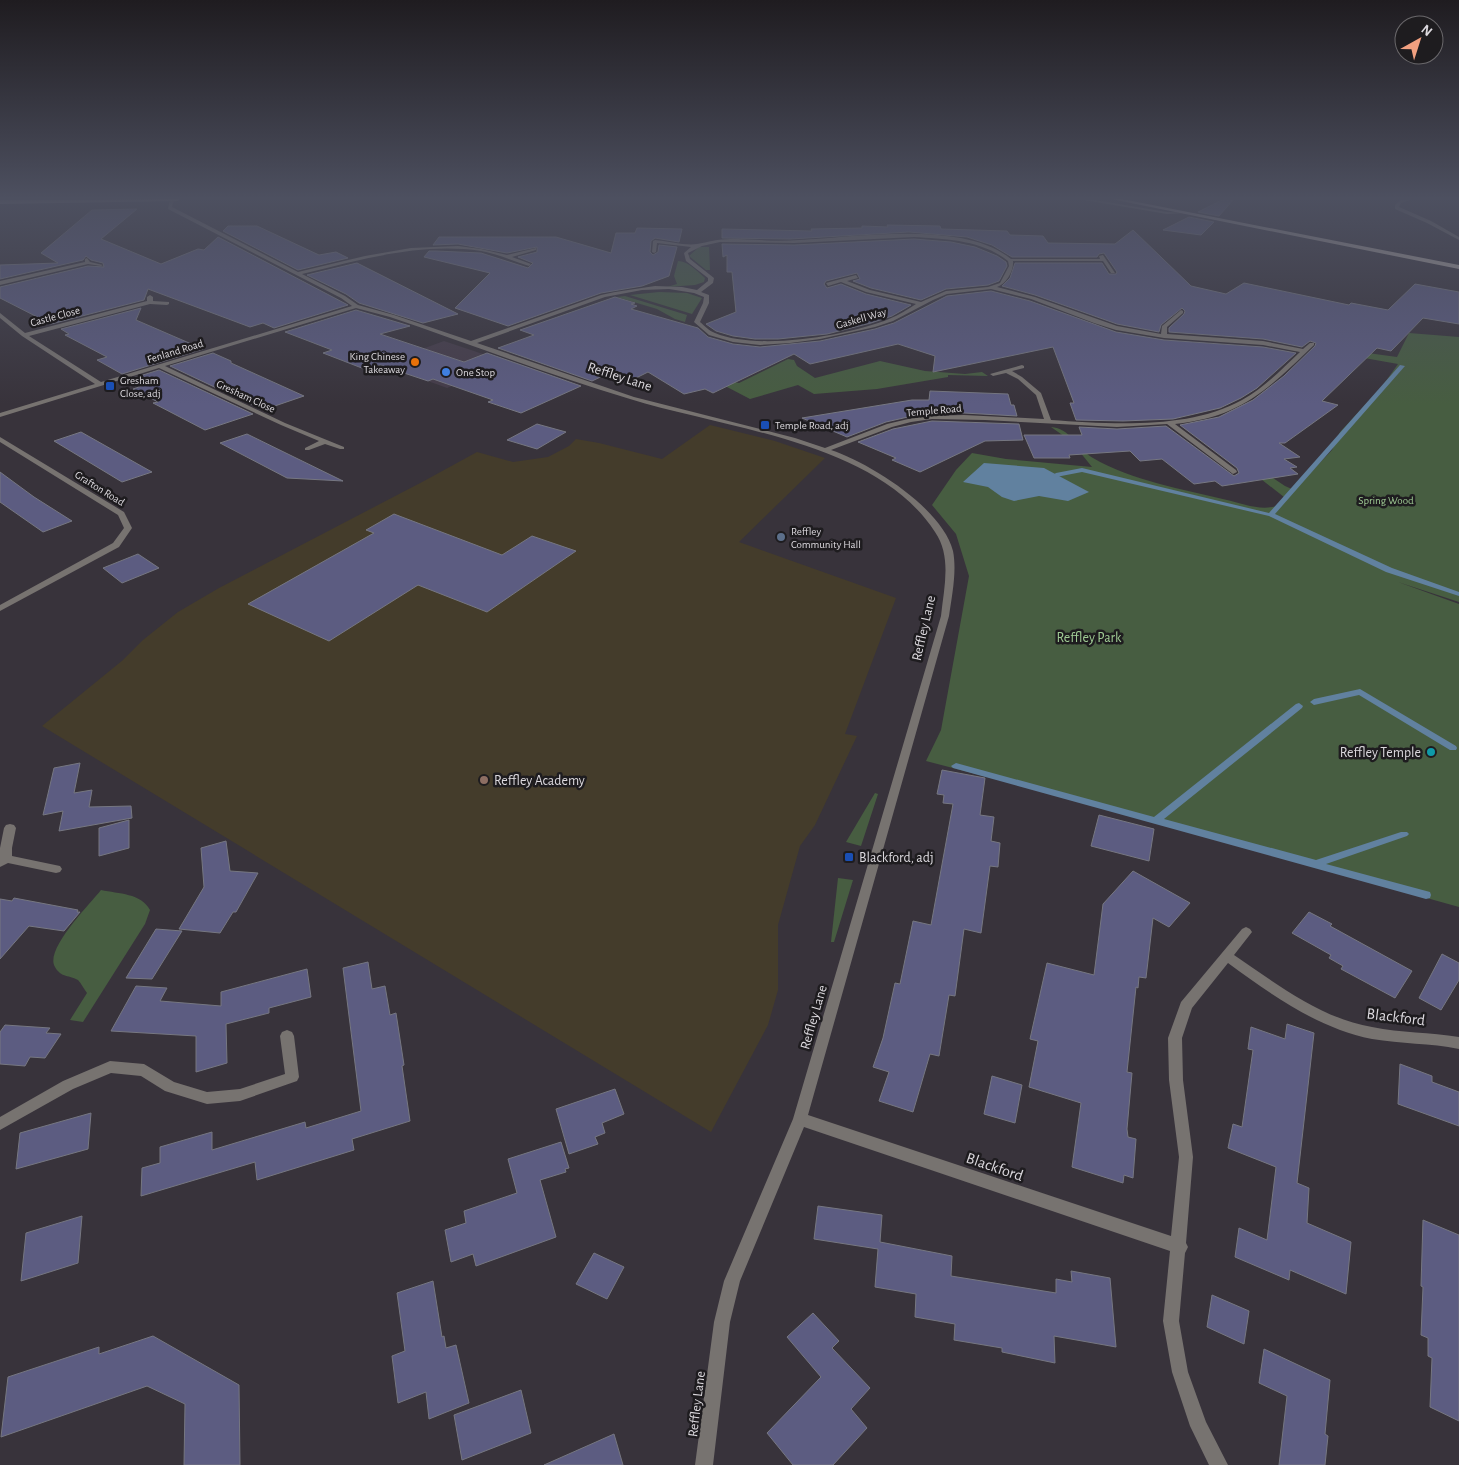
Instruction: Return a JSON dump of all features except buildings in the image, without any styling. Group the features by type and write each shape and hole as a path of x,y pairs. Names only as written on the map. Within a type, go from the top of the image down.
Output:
{"street":[{"path":"0,283 63,267"},
{"name":"Reffley Lane","path":"287,267 343,297 356,306 472,343 632,398 791,439 859,464 886,478 906,494 926,514 948,548 949,580 945,616 800,1119 732,1280 722,1322 704,1465"},
{"path":"298,273 324,267"},
{"path":"472,343 617,292 655,289 698,292 711,282 707,274 699,267"},
{"path":"993,288 1002,284 1010,267"},
{"path":"1110,267 1113,272"},
{"path":"828,284 856,277"},
{"path":"843,281 868,291 922,304"},
{"path":"993,288 1116,328 1164,336 1263,343 1304,351"},
{"name":"Gaskell Way","path":"698,292 707,296 708,301 698,316 697,322 700,328 718,336 756,343 783,343 852,332 892,320 946,293 993,288"},
{"name":"Castle Close","path":"24,335 150,299 167,303"},
{"path":"1033,307 1047,304"},
{"name":"Fenland Road","path":"0,415 356,306"},
{"path":"1164,336 1164,327 1181,312"},
{"path":"1,317 24,335 100,384"},
{"name":"Temple Road","path":"825,450 856,437 912,420 963,417 1136,424 1168,422 1205,416 1237,406 1256,394 1312,344"},
{"name":"Gresham Close","path":"159,366 283,424 342,448"},
{"path":"993,374 1022,367"},
{"path":"1007,371 1020,378 1039,394 1048,421"},
{"path":"1168,422 1184,433 1204,452 1233,472"},
{"name":"Grafton Road","path":"0,439 121,514 128,528 116,545 0,608"},
{"path":"307,449 326,441"},
{"path":"10,828 3,861 56,869"},
{"path":"1219,1465 1199,1426 1180,1372 1171,1321 1180,1247 1186,1157 1176,1080 1175,1038 1186,1006 1228,957 1246,932"},
{"name":"Blackford","path":"1228,957 1275,990 1336,1023 1372,1033 1459,1043"},
{"path":"0,1124 68,1084 110,1067 144,1070 170,1087 207,1098 240,1095 292,1077 287,1036"},
{"name":"Blackford","path":"800,1119 1180,1247"}],"shaded area":[{"path":"444,341 509,363 447,388 381,364"},
{"name":"Reffley Academy","path":"710,425 775,441 825,458 739,542 896,598 845,734 857,736 815,825 800,846 778,925 778,990 768,1025 711,1132 42,726 178,612 219,588 477,452 513,462 548,457 569,446 576,439 662,459"}],"green space":[{"path":"676,267 692,267 705,278 704,282 695,285 667,287 677,284 674,276"},
{"path":"659,292 687,293 702,298 692,314 630,295"},
{"path":"625,296 687,315 685,322 657,309 617,297"},
{"path":"1409,333 1459,337 1459,602 1398,582 1459,604 1459,907 1064,797 926,761 941,730 969,576 956,534 932,505 956,470 972,453 1006,459 1092,467 1071,441 1051,427 1058,428 1069,435 1093,458 1124,473 1158,484 1249,506 1261,508 1274,507 1285,500 1284,497 1252,472 1261,470 1294,490 1332,450 1340,432 1381,388 1398,364 1336,353 1324,347 1397,357"},
{"path":"788,359 794,360 797,366 815,378 880,361 925,371 965,374 982,372 988,376 948,375 948,377 877,389 814,394 798,385 750,399 706,376 739,383"},
{"path":"875,793 878,794 861,846 846,842"},
{"path":"838,878 853,880 834,942 831,942"},
{"path":"101,890 135,897 146,904 150,910 145,924 83,1022 70,1020 87,993 78,980 57,971 53,959 56,950 70,927"}],"water":[{"path":"984,463 1044,468 1089,492 1068,501 1039,496 1014,501 1002,497 988,487 963,482"}],"waterway":[{"path":"1271,515 1402,366"},
{"path":"1056,475 1082,470 1271,515"},
{"path":"1271,515 1389,570 1459,594"},
{"path":"1314,702 1360,692 1453,748"},
{"path":"1156,820 1299,706"},
{"path":"956,766 1156,820"},
{"path":"1156,820 1316,864 1404,834"},
{"path":"1316,865 1426,895"}],"place":[{"name":"King Chinese Takeaway","path":"415,362"},
{"name":"One Stop","path":"446,372"},
{"name":"Gresham Close, adj","path":"110,386"},
{"name":"Temple Road, adj","path":"765,425"},
{"name":"Reffley Community Hall","path":"781,537"},
{"name":"Reffley Temple","path":"1431,752"},
{"name":"Reffley Academy","path":"484,780"},
{"name":"Blackford, adj","path":"849,857"}],"park label":[{"name":"Spring Wood","path":"1386,500"},
{"name":"Reffley Park","path":"1089,637"}]}
